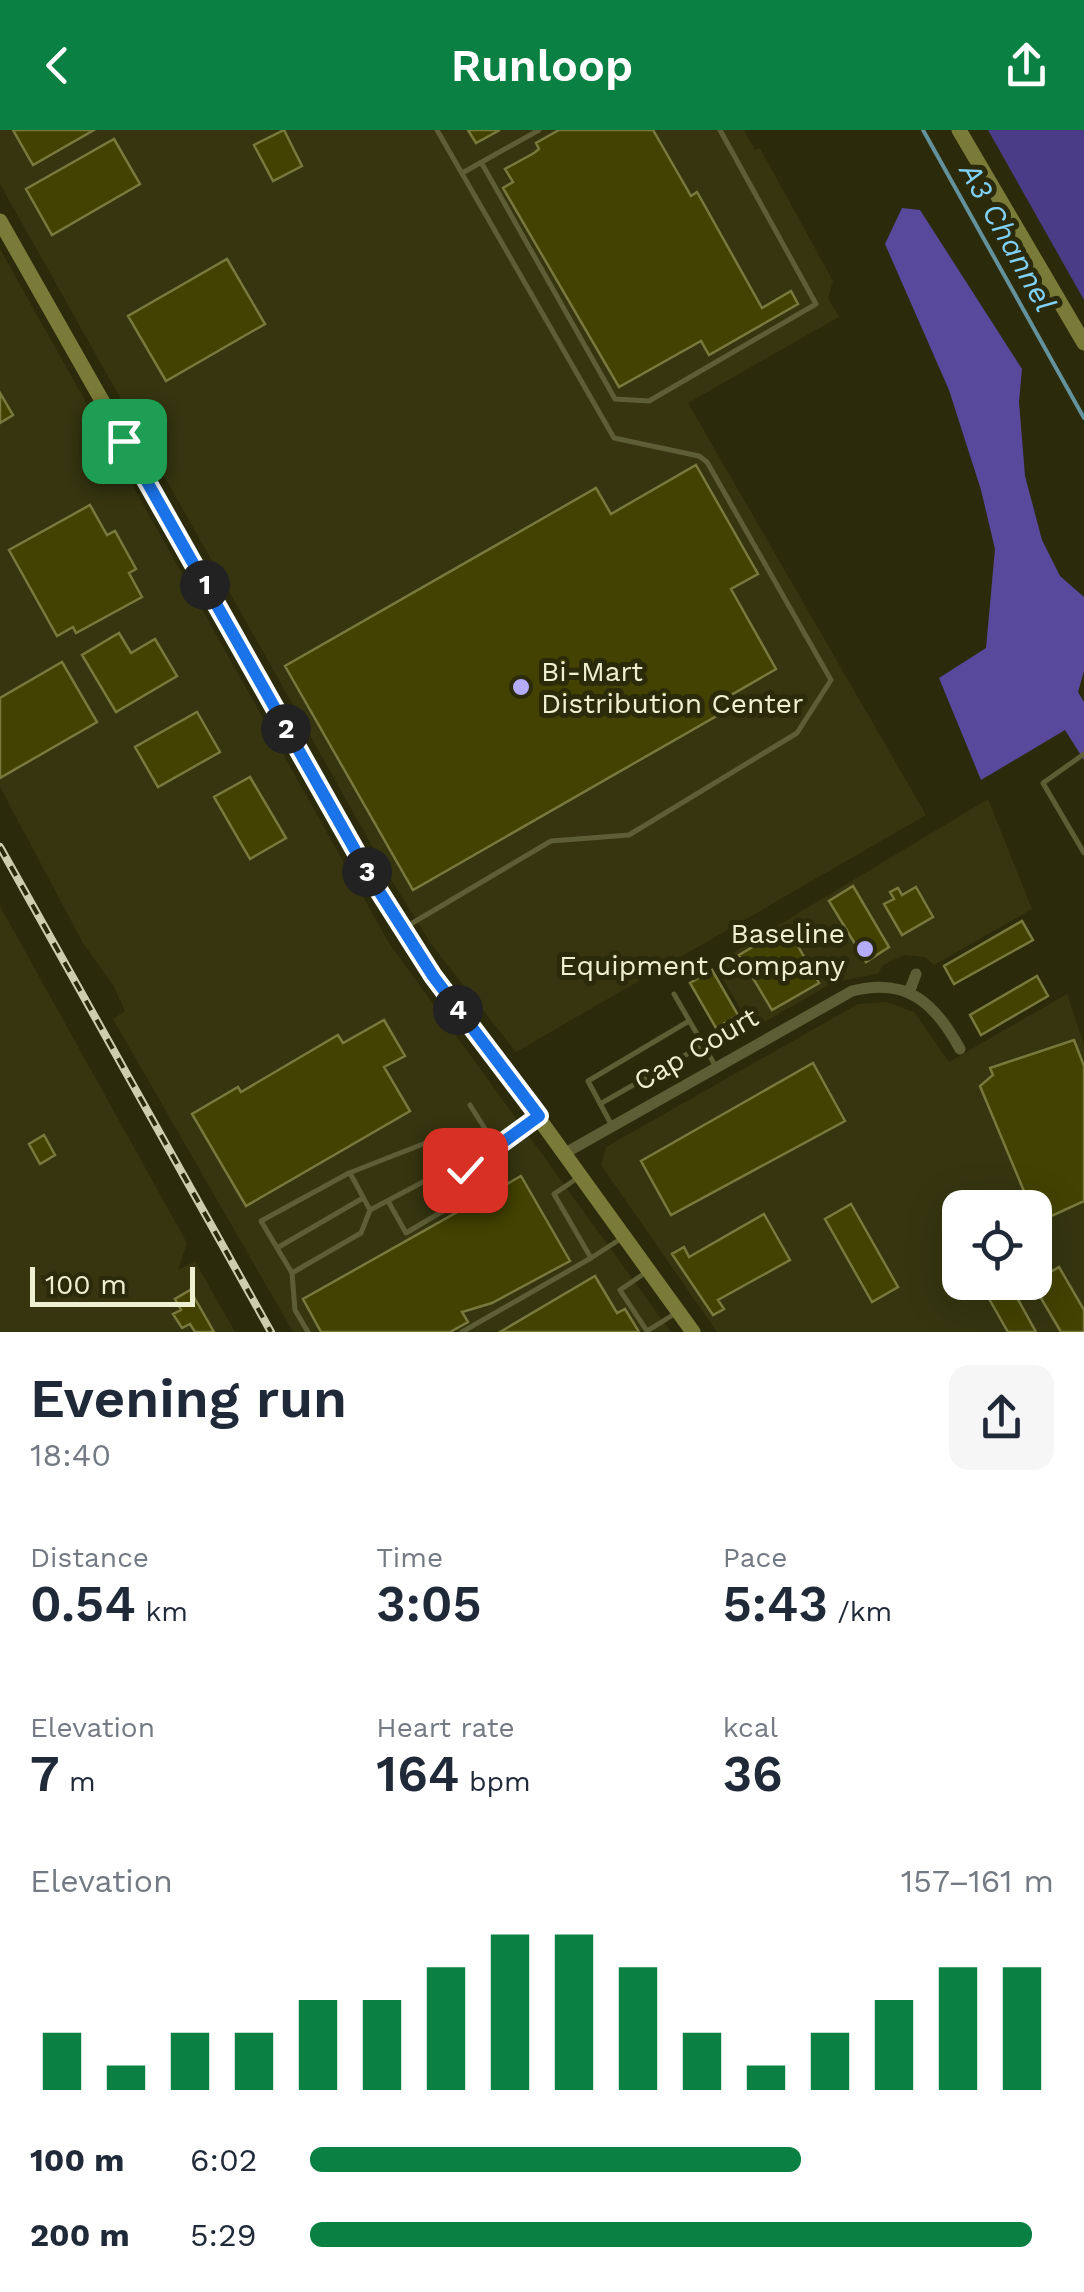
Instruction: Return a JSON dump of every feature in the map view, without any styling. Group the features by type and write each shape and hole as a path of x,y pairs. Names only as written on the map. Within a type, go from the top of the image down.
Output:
{"street":[{"path":"958,130 1084,343"},
{"path":"0,221 402,929 583,1174 693,1332"},
{"path":"916,974 910,990 937,1012 960,1049"},
{"name":"Cap Court","path":"567,1152 842,995 877,986 910,990"}],"lane":[{"path":"402,929 550,841 629,835 796,734 831,680 707,462 699,456 614,438 438,130"},
{"path":"464,172 539,130"},
{"path":"481,162 615,400 650,401 816,304 720,130"},
{"path":"1084,754 1043,783 1084,852"},
{"path":"674,994 716,1067"},
{"path":"612,1126 588,1080 689,1021"},
{"path":"600,1104 703,1045"},
{"path":"470,1106 497,1148"},
{"path":"308,1332 295,1310 292,1273 261,1221 349,1172 440,1137 465,1170 539,1116"},
{"path":"292,1273 361,1233 370,1210 457,1164"},
{"path":"349,1172 370,1210"},
{"path":"583,1174 554,1194 591,1258"},
{"path":"388,1201 406,1233 452,1205 436,1175"},
{"path":"277,1248 363,1198"},
{"path":"462,1332 626,1235"},
{"path":"650,1270 620,1290 648,1332 679,1311"}],"shaded area":[{"path":"0,130 744,130 755,150 760,148 833,281 828,298 839,317 688,403 926,815 516,1052 431,944 389,876 0,184"},
{"path":"988,130 1084,130 1084,300"},
{"path":"902,208 920,210 1022,369 1019,402 1025,476 1042,540 1060,576 1084,597 1084,671 1078,692 1084,702 1084,760 1065,730 981,780 939,678 986,648 995,549 949,390 885,244"},
{"path":"0,249 389,943 671,1332 293,1332 113,1019 125,1011 113,985 83,943 0,787"},
{"path":"988,799 1032,909 934,965 925,957 904,955 883,965 878,974 834,982 752,1029 714,964"},
{"path":"0,906 187,1243 178,1270 195,1261 235,1332 0,1332"},
{"path":"1067,994 1084,1045 1084,1332 717,1332 601,1165 606,1147 858,1004 887,1002 914,1012 949,1062"}],"building":[{"path":"13,130 94,130 33,165"},
{"path":"284,130 302,166 273,181 254,145"},
{"path":"468,130 500,130 476,143"},
{"path":"559,130 653,130 691,196 697,192 762,308 791,291 798,304 709,355 701,341 619,387 503,188 513,182 505,169 534,153 539,149 536,143"},
{"path":"114,139 140,184 52,235 26,189"},
{"path":"227,259 265,324 166,381 128,316"},
{"path":"0,393 13,415 0,423"},
{"name":"Bi-Mart Distribution Center","path":"696,465 758,574 731,589 776,669 714,705 720,714 413,890 285,666 596,488 611,514"},
{"path":"90,505 107,535 115,531 136,569 129,573 142,597 76,633 73,627 57,636 9,550"},
{"path":"119,633 131,653 155,639 177,676 116,712 82,655"},
{"path":"62,662 97,722 0,778 0,698"},
{"path":"197,712 220,752 158,787 135,747"},
{"path":"250,777 286,838 250,859 214,797"},
{"path":"853,886 889,947 866,962 829,901"},
{"path":"916,887 933,917 902,935 884,904 894,899 890,892 898,888 902,895"},
{"path":"1022,921 1033,940 954,984 944,966"},
{"path":"787,927 819,983 772,1010 739,955"},
{"path":"712,970 738,1015 716,1028 690,983"},
{"path":"1037,976 1048,996 981,1035 970,1015"},
{"path":"384,1020 405,1056 384,1067 410,1111 246,1206 192,1114 238,1087 241,1092 338,1035 343,1043"},
{"path":"1074,1040 1084,1066 1084,1201 1052,1216 1052,1190 1023,1190 980,1086 993,1075 990,1068"},
{"path":"813,1063 845,1121 671,1215 641,1161"},
{"path":"44,1135 55,1155 40,1164 29,1144"},
{"path":"521,1176 570,1261 492,1303 462,1312 468,1322 450,1332 321,1332 303,1299"},
{"path":"851,1204 898,1287 872,1302 825,1219"},
{"path":"764,1214 790,1260 718,1300 724,1309 713,1315 672,1254 684,1247 689,1257"},
{"path":"1059,1267 1084,1310 1084,1332 1061,1332 1042,1300 1052,1300 1052,1271"},
{"path":"595,1276 617,1313 625,1309 639,1332 500,1332"},
{"path":"190,1290 214,1332 195,1332 190,1324 182,1328 173,1314 181,1310 175,1299"},
{"path":"990,1300 1018,1300 1036,1332 1008,1332"}],"waterway":[{"name":"A3 Channel","path":"923,130 1084,418"}],"railway":[{"path":"0,847 271,1332"}],"place":[{"name":"Bi-Mart Distribution Center","path":"521,687"},
{"name":"Baseline Equipment Company","path":"865,949"}],"route":[{"path":"124,441 402,929 539,1116 465,1170"}]}
